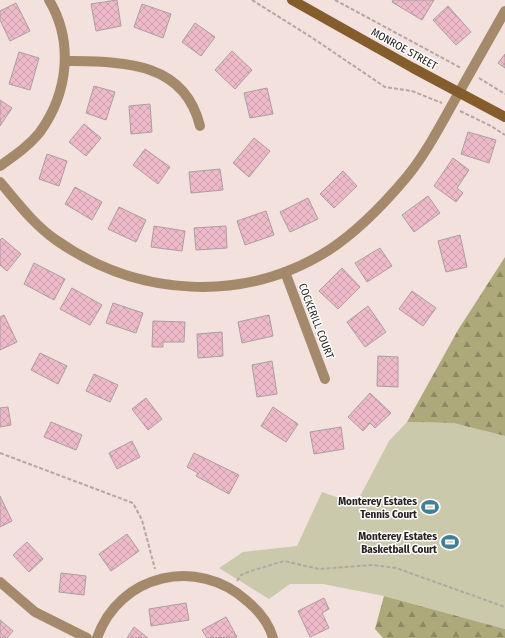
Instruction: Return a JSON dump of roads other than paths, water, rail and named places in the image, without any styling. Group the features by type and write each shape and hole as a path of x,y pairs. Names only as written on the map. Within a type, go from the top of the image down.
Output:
{"main road":[{"name":"MONROE STREET","path":"292,0 505,117"}],"street":[{"path":"0,166 22,150 39,133 55,106 62,86 66,61 64,36 56,12 49,0"},
{"path":"0,182 26,213 55,239 89,260 129,278 169,285 212,287 246,283 285,272 328,250 370,217 406,178 432,140 505,11"},
{"path":"66,61 136,65 160,73 188,96 196,110 200,126"},
{"name":"COCKERILL COURT","path":"285,272 325,379"},
{"path":"97,638 106,618 120,602 136,589 172,576 196,576 208,578 232,588 254,607 265,620 273,638"},
{"path":"0,582 35,612 87,638"}],"place":[{"name":"Monterey Estates Tennis Court","path":"430,507"},
{"name":"Monterey Estates Basketball Court","path":"450,542"}]}
